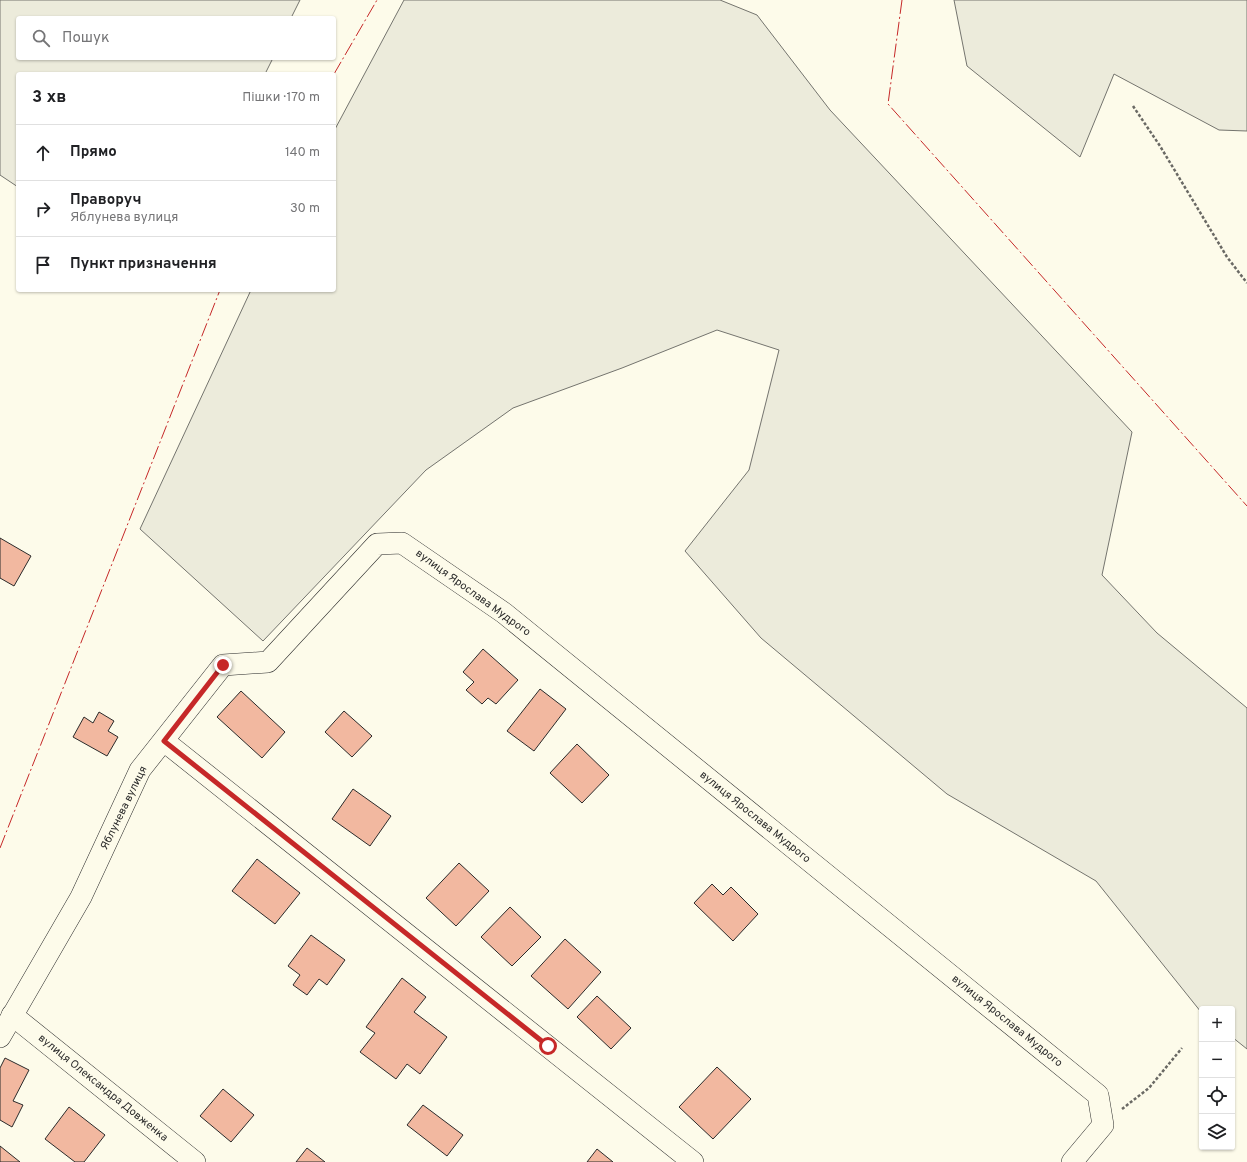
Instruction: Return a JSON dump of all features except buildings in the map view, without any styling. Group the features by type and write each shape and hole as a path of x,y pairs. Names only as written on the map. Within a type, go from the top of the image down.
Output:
{"street":[{"name":"вулиця Ярослава Мудрого","path":"377,544 402,543 504,613 1098,1095 1104,1125"},
{"name":"Яблунева вулиця","path":"0,1037 81,897 140,770 223,665 268,662 377,544"},
{"path":"164,741 693,1162"},
{"name":"вулиця Олександра Довженка","path":"12,1015 195,1162"},
{"path":"1072,1162 1104,1125"}],"path":[{"path":"1134,106 1227,257 1247,283"},
{"path":"1104,1125 1149,1088 1182,1048"}],"shaded area":[{"path":"0,0 300,0 292,16 16,16 16,60 272,60 266,72 16,72 16,186 0,175"},
{"path":"404,0 720,0 757,15 830,110 1132,432 1102,575 1157,633 1247,708 1247,1049 1235,1039 1235,1006 1199,1006 1199,1010 1096,881 947,794 761,638 685,551 749,470 779,350 717,330 622,368 513,408 426,470 263,641 140,529 250,292 336,292 336,127"},
{"path":"954,0 1247,0 1247,131 1219,130 1114,74 1080,157 967,66"}],"power":[{"path":"335,72 377,0"},
{"path":"902,0 888,104 1247,506"},
{"path":"0,848 219,292"}],"route":[{"path":"223,665 164,741 548,1046"}]}
